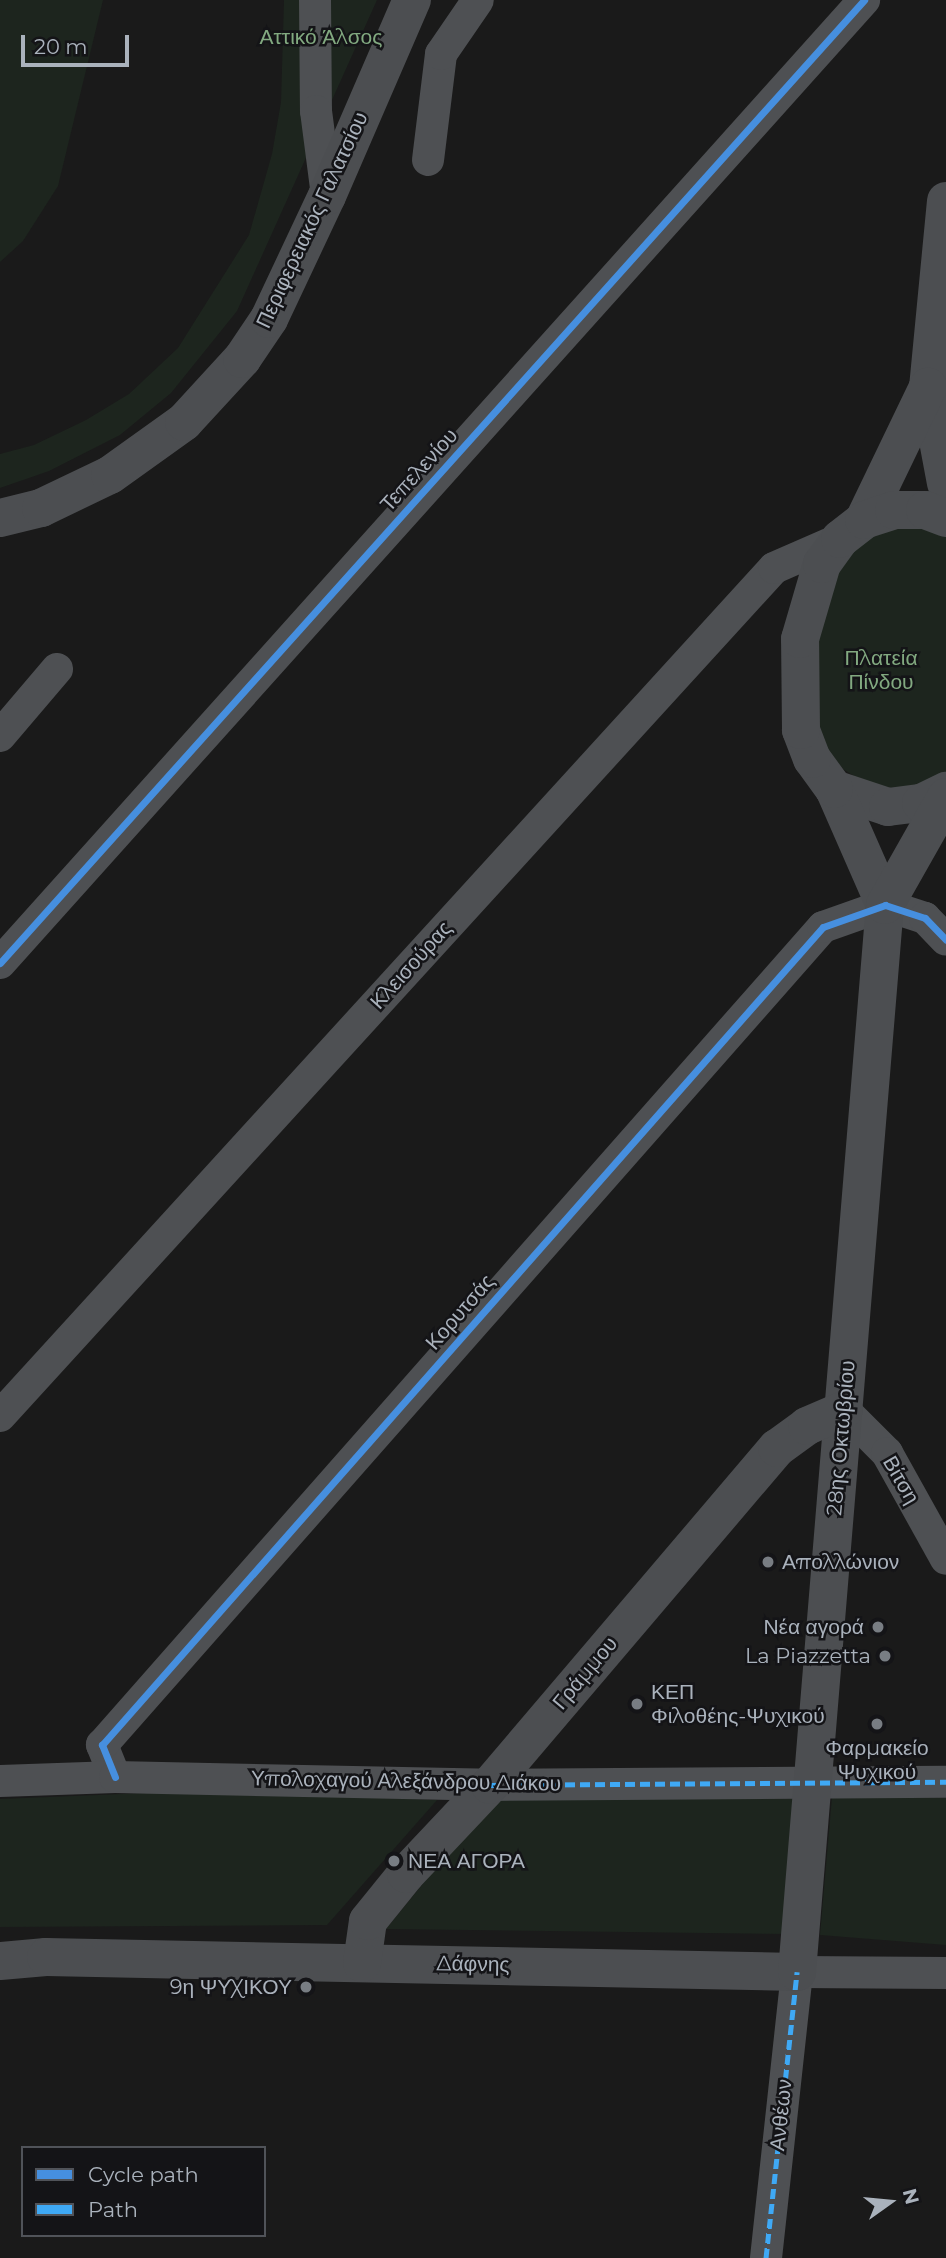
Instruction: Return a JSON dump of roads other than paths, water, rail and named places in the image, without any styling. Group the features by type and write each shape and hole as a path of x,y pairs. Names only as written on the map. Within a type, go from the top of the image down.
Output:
{"main road":[{"name":"Περιφερειακός Γαλατσίου","path":"0,518 41,508 110,475 208,399 269,319 327,196 412,0"},
{"name":"28ης Οκτωβρίου","path":"946,201 928,387 946,483"},
{"name":"28ης Οκτωβρίου","path":"886,905 834,789 812,760 801,730 800,651 822,565 852,530 928,387"},
{"path":"852,530 894,510 925,510 946,518"},
{"name":"28ης Οκτωβρίου","path":"834,789 888,807 921,803 946,794"},
{"name":"28ης Οκτωβρίου","path":"797,1972 886,905 946,794"},
{"name":"Γράμμου","path":"362,1963 368,1921 490,1785 777,1448 807,1426 844,1410"},
{"name":"Δάφνης","path":"0,1961 46,1957 797,1972"}],"street":[{"path":"315,0 316,111 327,196"},
{"path":"428,160 441,54 478,0"},
{"name":"Τεπελενίου","path":"0,963 864,0"},
{"name":"Κλεισούρας","path":"0,1416 774,568 852,530"},
{"path":"0,736 57,669"},
{"path":"886,905 925,918 946,940"},
{"name":"Κορυτσάς","path":"115,1777 102,1745 822,927 886,905"},
{"name":"Βίτση","path":"844,1410 887,1453 946,1559"},
{"name":"Υπολοχαγού Αλεξάνδρου Διάκου","path":"0,1781 115,1777 490,1785 946,1782"},
{"name":"Δάφνης","path":"797,1972 946,1973"},
{"name":"Ανθέων","path":"766,2258 797,1972"}],"place":[{"name":"Απολλώνιον","path":"768,1562"},
{"name":"Νέα αγορά","path":"878,1627"},
{"name":"La Piazzetta","path":"885,1656"},
{"name":"ΚΕΠ Φιλοθέης-Ψυχικού","path":"637,1704"},
{"name":"Φαρμακείο Ψυχικού","path":"877,1724"},
{"name":"ΝΕΑ ΑΓΟΡΑ","path":"394,1861"},
{"name":"9η ΨΥΧΙΚΟΥ","path":"306,1987"}],"park label":[{"name":"Αττικό Άλσος","path":"321,37"},
{"name":"Πλατεία Πίνδου","path":"881,670"}]}
